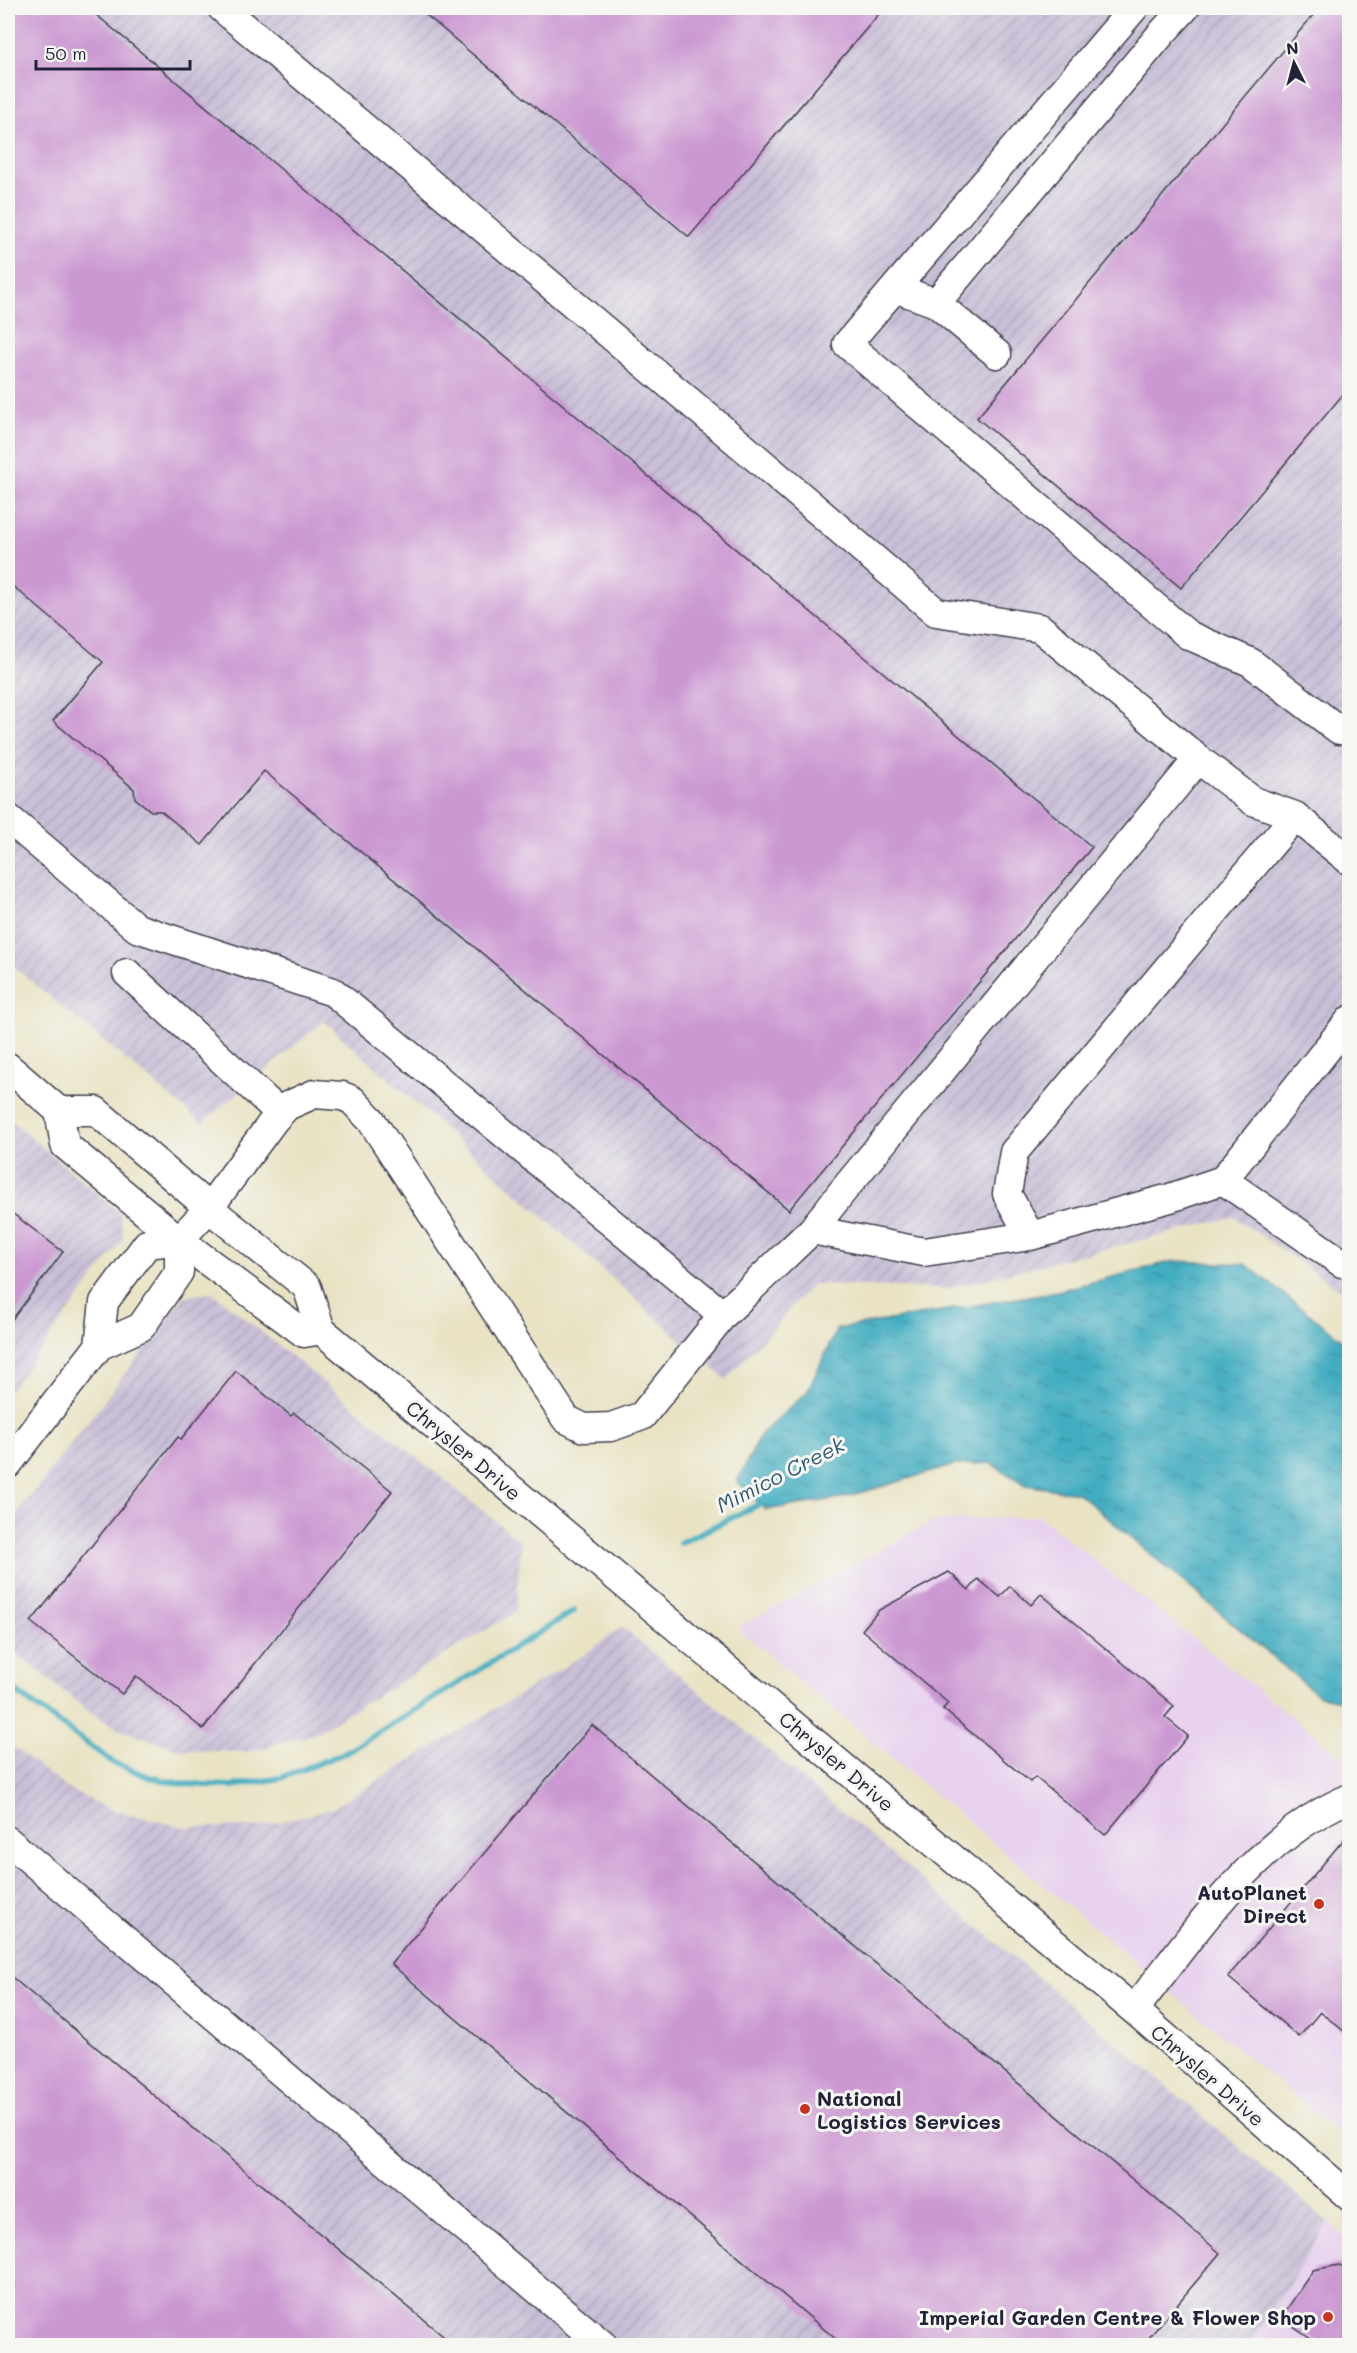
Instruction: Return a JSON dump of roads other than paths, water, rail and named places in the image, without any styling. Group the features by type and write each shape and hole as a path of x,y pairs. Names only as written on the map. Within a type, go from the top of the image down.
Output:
{"street":[{"path":"222,8 936,612 1040,628 1198,759 1253,801 1295,816 1350,861"},
{"path":"1162,33 1135,8 847,344 1188,635 1250,662 1339,730"},
{"path":"936,303 1185,8"},
{"path":"895,288 936,303 996,354"},
{"path":"99,1346 104,1302 147,1244 179,1240 209,1208 287,1106 314,1094 342,1096 362,1108 566,1419 584,1428 611,1427 642,1416 723,1315 812,1230 1198,759"},
{"path":"1030,1236 1007,1194 1014,1152 1295,816"},
{"path":"8,818 137,928 333,992 723,1315"},
{"path":"127,973 280,1113"},
{"path":"812,1230 924,1252 1030,1236 1170,1198 1223,1180 1350,1020"},
{"path":"8,1067 59,1111 65,1145 179,1240 304,1334 321,1330 307,1287 209,1208 96,1111 59,1111"},
{"path":"1223,1180 1342,1263 1350,1262"},
{"path":"8,1464 99,1346 141,1327 179,1272 179,1240"},
{"name":"Chrysler Drive","path":"321,1330 1134,2010 1350,2197"},
{"path":"1134,2010 1225,1894 1290,1832 1350,1798"},
{"path":"8,1841 604,2346"}],"water":[{"path":"1174,1261 1245,1264 1349,1345 1349,1701 1319,1696 1078,1493 1026,1485 990,1463 955,1465 843,1498 766,1510 737,1482 761,1434 807,1392 837,1329 1058,1291"}],"waterway":[{"name":"Mimico Creek","path":"680,1543 766,1501"},
{"name":"Mimico Creek","path":"8,1686 114,1763 149,1777 181,1784 232,1786 281,1778 347,1752 574,1611"}],"place":[{"name":"AutoPlanet Direct","path":"1319,1904"},
{"name":"National Logistics Services","path":"805,2109"},
{"name":"Imperial Garden Centre & Flower Shop","path":"1328,2317"}]}
